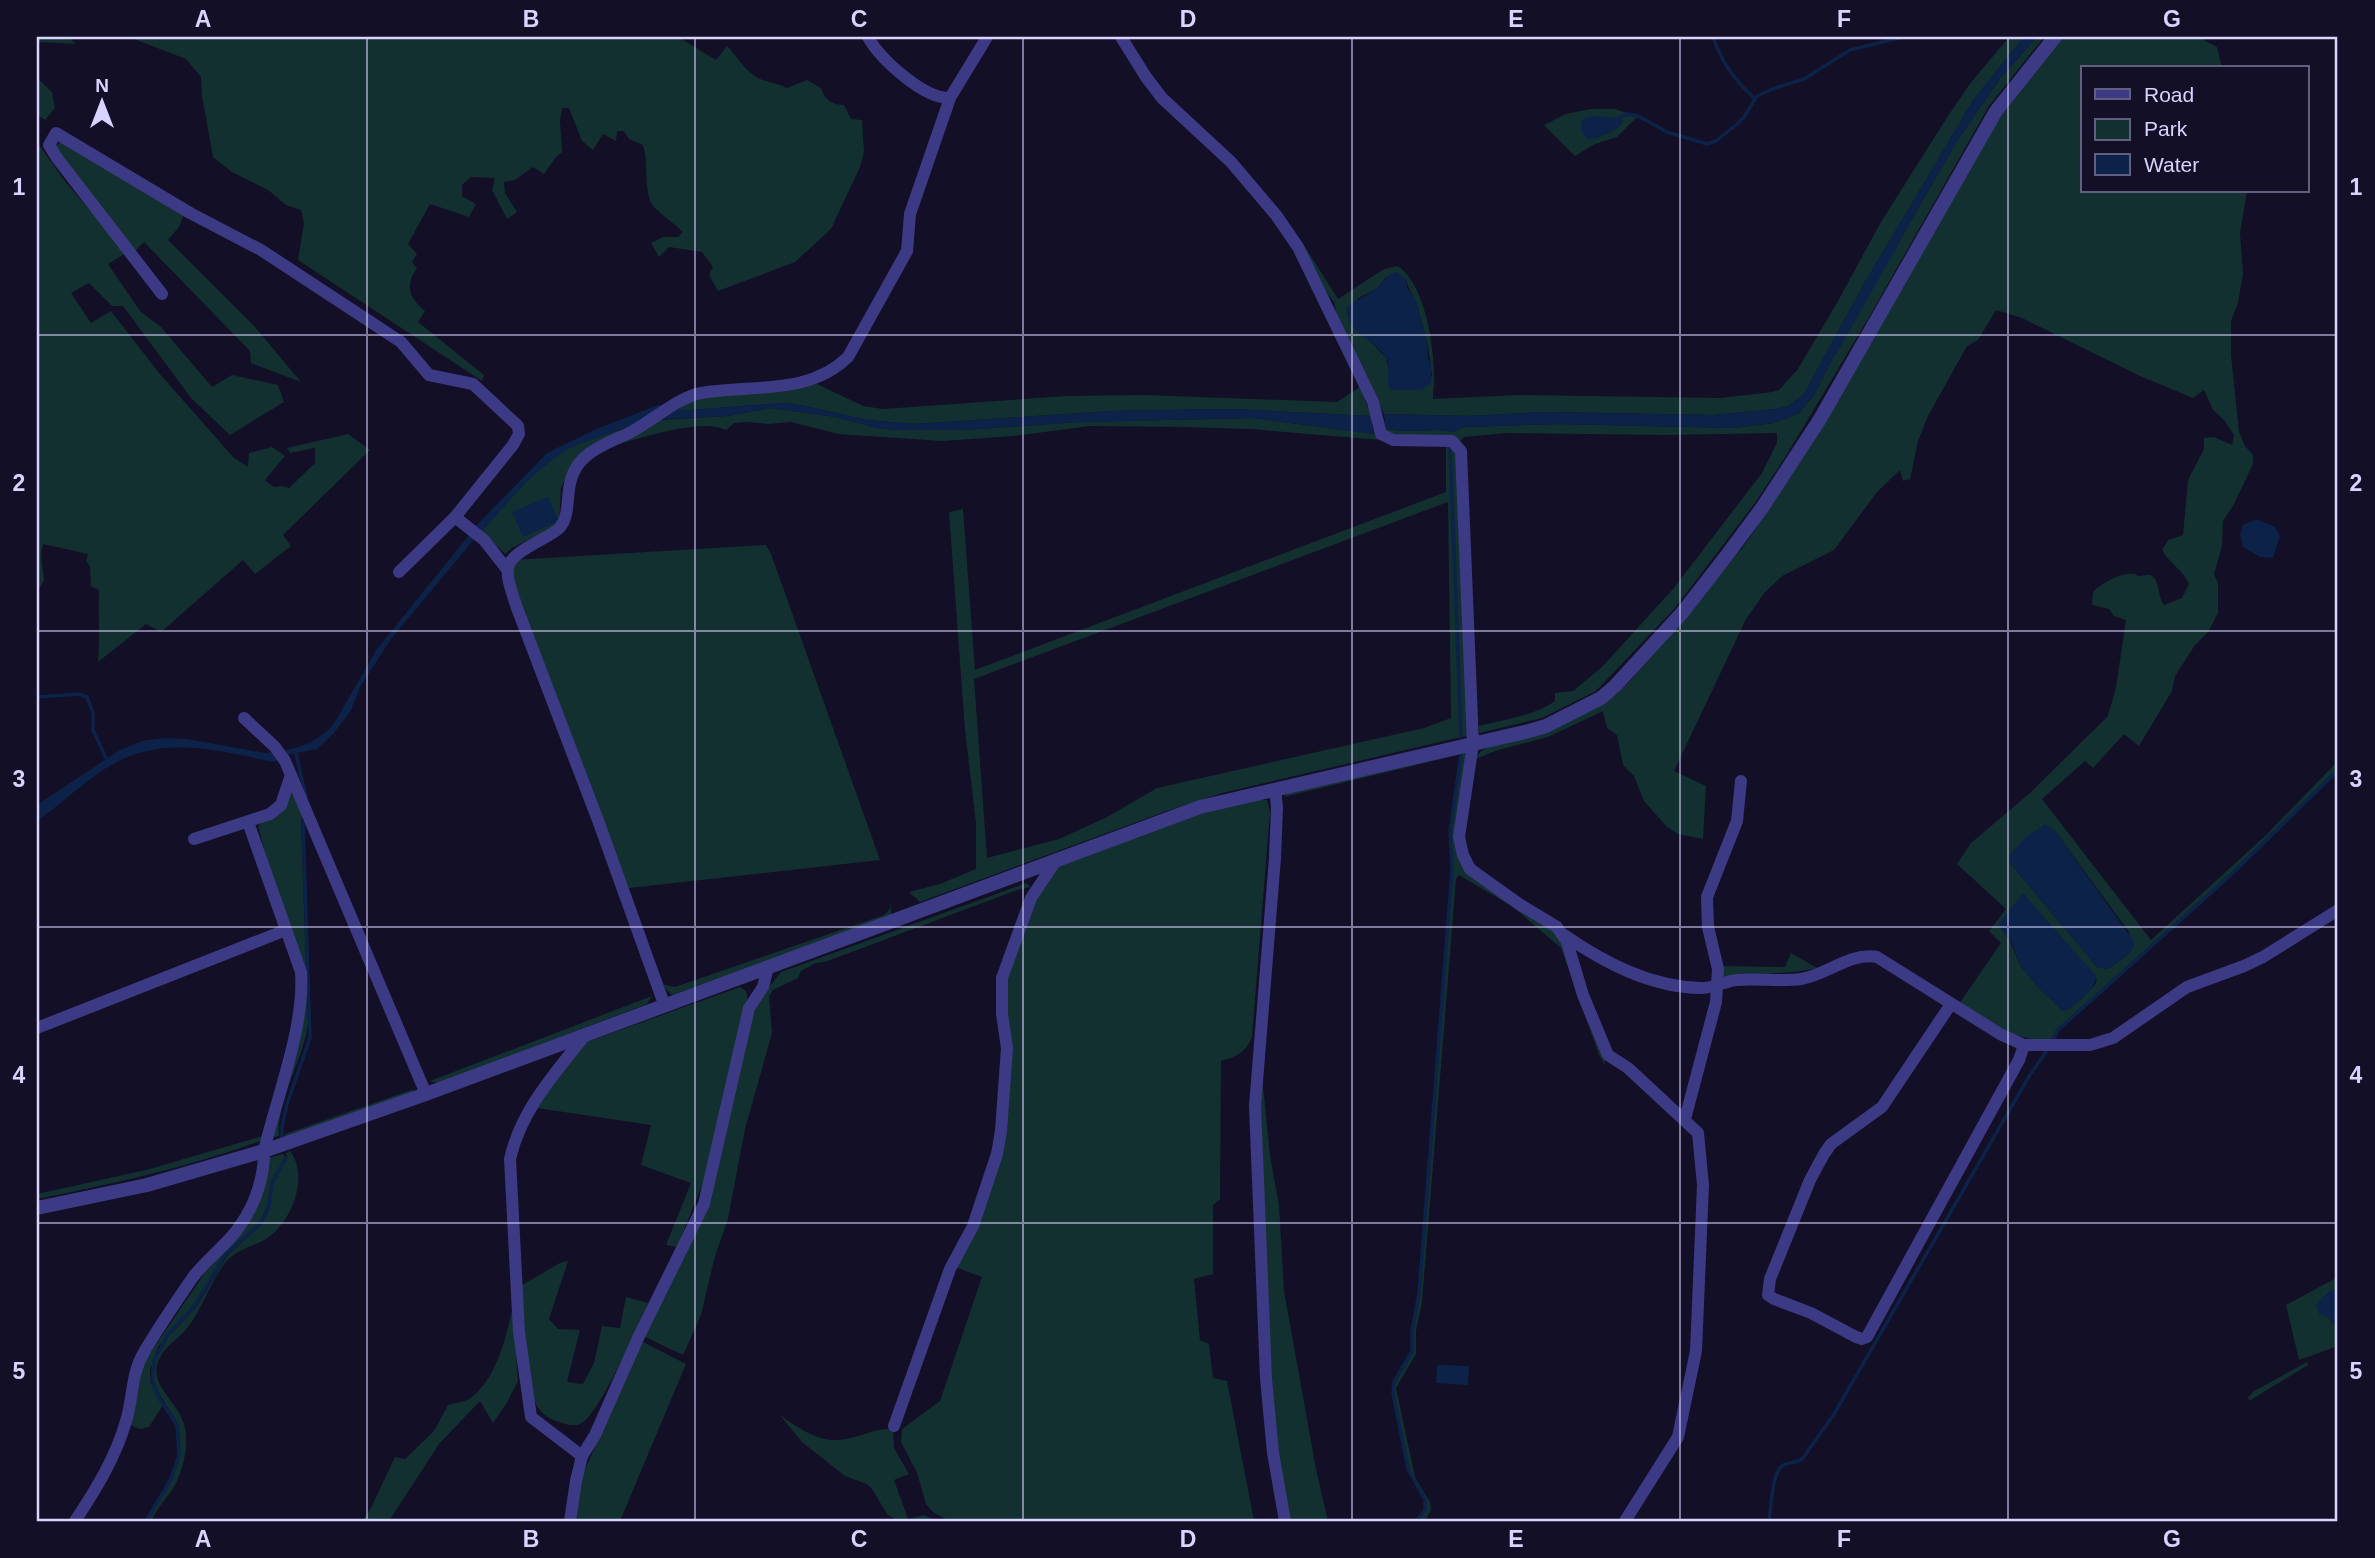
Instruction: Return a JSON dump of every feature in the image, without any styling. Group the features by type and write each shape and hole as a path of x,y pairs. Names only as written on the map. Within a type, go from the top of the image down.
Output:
{"street":[{"path":"868,37 884,59 913,82 940,99 950,98"},
{"path":"506,568 513,556 561,527 574,471 583,459 600,446 632,432 699,393 791,385 835,370 848,357 906,251 910,214 950,98 987,37"},
{"path":"1121,37 1162,98 1231,162 1276,215 1298,247 1373,402 1381,433 1393,440 1452,441 1461,451 1473,744 1460,837 1463,855 1471,869 1519,904 1557,927 1567,942 1583,995 1608,1055 1628,1068 1698,1133 1703,1185 1696,1351 1678,1437 1625,1521"},
{"path":"37,1208 147,1185 264,1151 426,1094 1200,807 1546,726 1601,698 1682,613 1762,508 1875,323 1990,121 2055,37"},
{"path":"162,294 57,158 50,145 56,133 190,213 261,250 401,342 429,375 473,384 517,426 519,434 460,521 398,572"},
{"path":"460,521 484,540 506,568 517,608 664,1004"},
{"path":"244,718 275,747 285,761 426,1094"},
{"path":"194,839 270,814 281,805 291,775"},
{"path":"1685,1119 1716,1002 1718,969 1708,927 1707,897 1737,821 1741,781"},
{"path":"1275,789 1278,807 1275,858 1255,1106 1266,1378 1273,1453 1285,1521"},
{"path":"75,1521 90,1498 122,1433 139,1361 193,1278 237,1231 257,1192 264,1171 264,1151 301,1005 301,972 248,822"},
{"path":"894,1426 950,1269 974,1226 997,1154 1007,1048 1002,1014 1002,978 1031,898 1057,859"},
{"path":"1560,932 1628,972 1653,982 1703,988 1735,980 1801,979 1854,958 1867,955 1877,957 2000,1034 2024,1045 2076,1046 2101,1043 2124,1031 2187,987 2263,957 2338,910"},
{"path":"37,1028 286,930"},
{"path":"570,1521 582,1456 595,1436 638,1338 704,1204 749,1008 763,987 768,967"},
{"path":"1951,1004 1882,1107 1831,1144 1824,1154 1810,1181 1770,1279 1768,1295 1774,1299 1811,1313 1856,1338 1867,1337 2019,1060 2024,1045"},
{"path":"582,1456 531,1417 519,1332 510,1159 527,1115 542,1088 586,1034"}],"green space":[{"path":"37,37 70,38 76,44 37,42"},
{"path":"129,37 678,37 716,60 727,46 747,70 761,80 787,88 807,80 821,88 829,101 844,105 851,119 862,120 864,152 860,167 831,229 795,262 718,291 709,275 713,267 702,252 669,247 659,257 651,243 663,237 678,237 683,232 655,209 650,200 643,145 629,139 624,131 617,131 616,141 603,134 593,150 582,141 569,108 562,108 562,152 544,174 533,167 515,180 504,182 505,193 517,212 507,219 492,190 495,178 471,177 462,185 462,196 476,204 469,217 430,204 408,244 417,254 412,262 417,268 411,281 410,292 425,311 418,322 484,375 482,381 298,260 304,223 301,210 286,205 268,190 232,172 213,157 201,77 186,59"},
{"path":"2009,37 2024,37 1974,99 1865,282 1804,394 1788,406 1777,409 1713,415 1545,412 1468,416 1384,414 1338,319 1334,302 1301,245 1302,242 1338,299 1384,269 1398,266 1407,275 1415,286 1426,315 1432,345 1433,399 1519,395 1720,398 1772,392 1779,390 1798,369 1881,222 1969,85","holes":["1386,277 1406,279 1420,314 1431,367 1432,376 1421,390 1410,389 1389,372 1386,358 1367,338 1357,299 1378,288"]},
{"path":"2037,37 2044,37 1989,106 1868,319 1786,456 1755,503 1675,608 1596,691 1542,718 1479,733 1479,726 1518,717 1547,706 1555,701 1555,693 1573,691 1602,667 1673,589 1762,473 1777,443 1777,433 1506,433 1464,437 1460,441 1391,435 1386,429 1453,432 1464,427 1559,424 1733,428 1774,423 1799,413 1814,395 1842,340 1957,141 2001,77"},
{"path":"2059,37 2198,37 2217,47 2222,66 2081,66 2081,192 2247,192 2240,233 2243,274 2238,303 2231,321 2231,355 2239,432 2245,446 2253,455 2253,464 2223,521 2222,546 2214,574 2218,583 2218,613 2208,632 2195,645 2175,676 2172,691 2139,746 2124,734 2093,768 2085,761 2042,799 2151,940 2265,836 2338,761 2338,768 2232,872 2056,1030 2051,1040 2026,1038 2015,1034 1991,1024 1959,1004 2001,943 1989,931 2006,909 1957,864 1971,843 2030,793 2108,716 2116,687 2126,620 2114,616 2109,609 2092,605 2093,592 2118,576 2135,574 2153,577 2164,605 2182,598 2189,584 2162,550 2168,540 2183,535 2188,480 2204,449 2204,438 2214,437 2232,445 2234,435 2213,410 2204,390 2193,398 2140,376 2022,318 1996,310 1978,340 1967,346 1928,416 1918,441 1910,479 1903,481 1900,470 1877,492 1834,550 1782,576 1765,592 1746,619 1674,771 1706,786 1703,839 1678,834 1667,827 1644,801 1634,776 1623,765 1617,735 1607,728 1603,711 1548,737 1475,759 1481,751 1492,745 1614,695 1629,682 1743,547 1773,504 1983,140","holes":["2055,831 2129,932 2131,952 2108,969 2097,967 2010,863","2008,936 2097,980 2071,1008 2063,1011 2020,965"]},
{"path":"37,78 52,92 55,108 45,120 37,115"},
{"path":"1590,109 1615,109 1627,113 1616,118 1587,117 1581,122 1595,138 1609,133 1620,119 1627,115 1637,117 1617,137 1595,144 1575,156 1544,125 1566,114"},
{"path":"37,142 64,180 126,253 108,264 140,311 161,327 212,387 232,375 278,385 284,402 230,435 191,398 123,306 112,306 89,283 71,293 91,323 111,311 159,373 234,458 248,467 249,453 272,447 285,456 265,480 274,487 289,488 315,463 315,448 290,453 287,448 348,434 370,450 283,535 291,546 255,574 243,560 161,632 146,624 98,662 99,590 91,586 90,566 86,561 88,554 43,544 41,555 44,581 37,591"},
{"path":"60,142 184,214 179,227 168,240 255,327 301,382 251,363 250,351 144,242 134,252 55,146"},
{"path":"817,384 863,406 883,409 1066,396 1143,395 1337,402 1360,387 1371,416 1231,409 1113,411 913,424 867,420 785,403 676,411 701,395"},
{"path":"771,408 836,417 896,430 965,430 1079,422 1253,418 1374,434 1381,440 1250,429 1090,426 1014,436 942,441 838,434 791,422 748,422 734,423 726,430 699,426 683,428 602,448 659,420 726,416"},
{"path":"631,426 573,462 561,488 559,524 505,554 482,531 522,486 556,456 584,442"},
{"path":"1446,444 1450,445 1461,737 1222,793 920,902 909,892 940,884 976,869 976,823 965,730 949,512 963,509 975,670 1446,492","holes":["1448,502 1451,718 1424,728 1157,788 1107,817 1059,839 987,858 974,679"]},
{"path":"1451,445 1456,455 1468,736 1462,737"},
{"path":"766,545 880,860 629,888 628,892 511,581 513,560"},
{"path":"1467,751 1459,851 1560,937 1604,1053 1605,1065 1561,948 1513,907 1459,875 1456,879 1416,1354 1396,1388 1415,1477 1430,1502 1431,1510 1425,1521 1418,1521 1426,1510 1425,1500 1409,1469 1394,1394 1395,1383 1413,1351 1413,1331 1420,1293 1453,870 1451,831 1462,754 1284,797 1286,793"},
{"path":"292,792 303,813 301,822 308,1024 282,1107 279,1136 274,1137 304,1003 258,826"},
{"path":"1249,800 1267,800 1270,812 1252,1037 1240,1053 1221,1061 1220,1199 1213,1205 1213,1274 1194,1279 1200,1340 1209,1344 1213,1378 1227,1381 1254,1521 950,1521 934,1513 926,1504 917,1473 901,1442 902,1429 940,1401 982,1277 955,1267 993,1176 1006,1017 1006,984 1037,894 1057,864 1163,825"},
{"path":"1026,883 1031,887 816,963 801,971 798,978 773,990 769,997 772,1033 745,1129 728,1219 715,1256 701,1315 683,1355 643,1336 708,1204 753,1007 781,972"},
{"path":"891,900 891,918 672,995 661,984 675,987 884,915 890,909"},
{"path":"1791,953 1817,968 1723,979 1722,966 1785,967"},
{"path":"740,987 746,991 748,1002 706,1176 677,1247 666,1245 691,1183 641,1165 651,1125 537,1108 584,1043"},
{"path":"652,996 647,1004 438,1083 430,1081"},
{"path":"1262,1075 1270,1156 1279,1205 1284,1291 1328,1521 1290,1521 1277,1446 1265,1284 1258,1104"},
{"path":"414,1089 412,1093 285,1138 285,1134"},
{"path":"263,1136 263,1140 179,1167 37,1199 37,1194 146,1170"},
{"path":"290,1151 296,1161 298,1184 286,1219 270,1236 235,1254 225,1263 193,1320 165,1350 157,1364 159,1382 184,1424 186,1449 176,1483 151,1521 147,1521 172,1480 180,1455 179,1425 153,1380 155,1361 168,1337 197,1306 227,1256 262,1224 270,1207 273,1183 287,1159 286,1153"},
{"path":"283,1154 285,1157 271,1183 267,1206 260,1222 224,1254 194,1305 158,1347 150,1370 150,1381 163,1405 149,1427 140,1429 130,1425 143,1364 204,1274 224,1252 268,1158"},
{"path":"568,1261 549,1319 558,1329 580,1330 567,1382 583,1384 594,1363 602,1326 620,1328 626,1297 648,1303 598,1405 580,1424 575,1425 564,1424 548,1417 535,1402 527,1367 521,1300 522,1285"},
{"path":"2338,1277 2338,1289 2326,1294 2327,1316 2338,1329 2338,1346 2299,1360 2286,1305"},
{"path":"513,1306 518,1381 493,1423 480,1401 439,1444 389,1521 362,1521 395,1457 405,1459 434,1431 448,1405 469,1399 487,1380 499,1357"},
{"path":"641,1341 686,1364 620,1521 574,1521 581,1479"},
{"path":"2307,1362 2308,1365 2249,1401 2248,1397 2254,1391"},
{"path":"779,1414 812,1435 830,1440 893,1429 894,1448 909,1474 894,1480 908,1519 924,1515 937,1521 898,1521 887,1514 867,1484 845,1476 802,1442"}],"water":[{"path":"2024,37 2037,37 2001,77 1957,141 1842,340 1814,395 1799,413 1774,423 1733,428 1559,424 1464,427 1453,432 1386,429 1384,414 1468,416 1545,412 1713,415 1788,406 1804,394 1865,282 1974,99"},
{"path":"1594,116 1623,120 1622,124 1611,132 1588,139 1582,133 1581,121"},
{"path":"1397,272 1406,279 1407,287 1416,301 1426,338 1431,383 1421,390 1391,390 1386,358 1356,330 1348,317 1347,308"},
{"path":"785,403 867,420 913,424 1113,411 1231,409 1371,416 1374,434 1253,418 1079,422 965,430 896,430 836,417 771,408 726,416 646,420 569,448 528,480 482,531 476,526 547,453 594,430 658,405 676,411"},
{"path":"548,497 559,521 523,537 512,512"},
{"path":"2256,519 2275,527 2280,536 2273,558 2260,557 2243,547 2240,534 2243,525"},
{"path":"470,534 475,538 391,639 360,687 351,710 334,733 317,749 287,755 285,750 311,742 333,725 377,649"},
{"path":"187,739 265,753 275,752 281,760 272,762 233,753 192,748 153,750 133,755 105,769 37,821 37,805 120,750 145,740"},
{"path":"2045,824 2055,831 2133,940 2131,952 2108,969 2097,967 2010,863 2009,856 2027,836"},
{"path":"2023,893 2096,976 2093,986 2084,997 2063,1011 2020,965 2012,943 1998,925"},
{"path":"2338,1289 2338,1329 2327,1316 2319,1314 2316,1305 2326,1294"},
{"path":"1437,1365 1469,1366 1468,1385 1436,1383"}],"waterway":[{"path":"1713,37 1729,70 1754,98"},
{"path":"1619,118 1627,114 1638,116 1667,132 1707,144 1716,141 1736,125 1757,96 1804,79 1850,50 1903,37"},
{"path":"1835,353 1900,238"},
{"path":"1450,446 1461,737"},
{"path":"37,697 79,694 87,697 93,713 93,730 106,758"},
{"path":"296,754 306,797"},
{"path":"1416,1521 1425,1510 1425,1500 1408,1469 1393,1394 1394,1382 1412,1351 1412,1331 1419,1293 1452,870 1450,831 1461,754"},
{"path":"2053,1041 2057,1031 2233,873 2338,770"},
{"path":"282,1139 287,1104 310,1038 303,822"},
{"path":"1769,1521 1774,1483 1779,1470 1785,1464 1803,1458 1834,1414 2028,1078 2047,1050"},
{"path":"146,1521 171,1479 179,1455 177,1425 159,1398 152,1380 154,1361 167,1336 195,1305 225,1255 261,1223 269,1207 272,1183 286,1158"}]}
